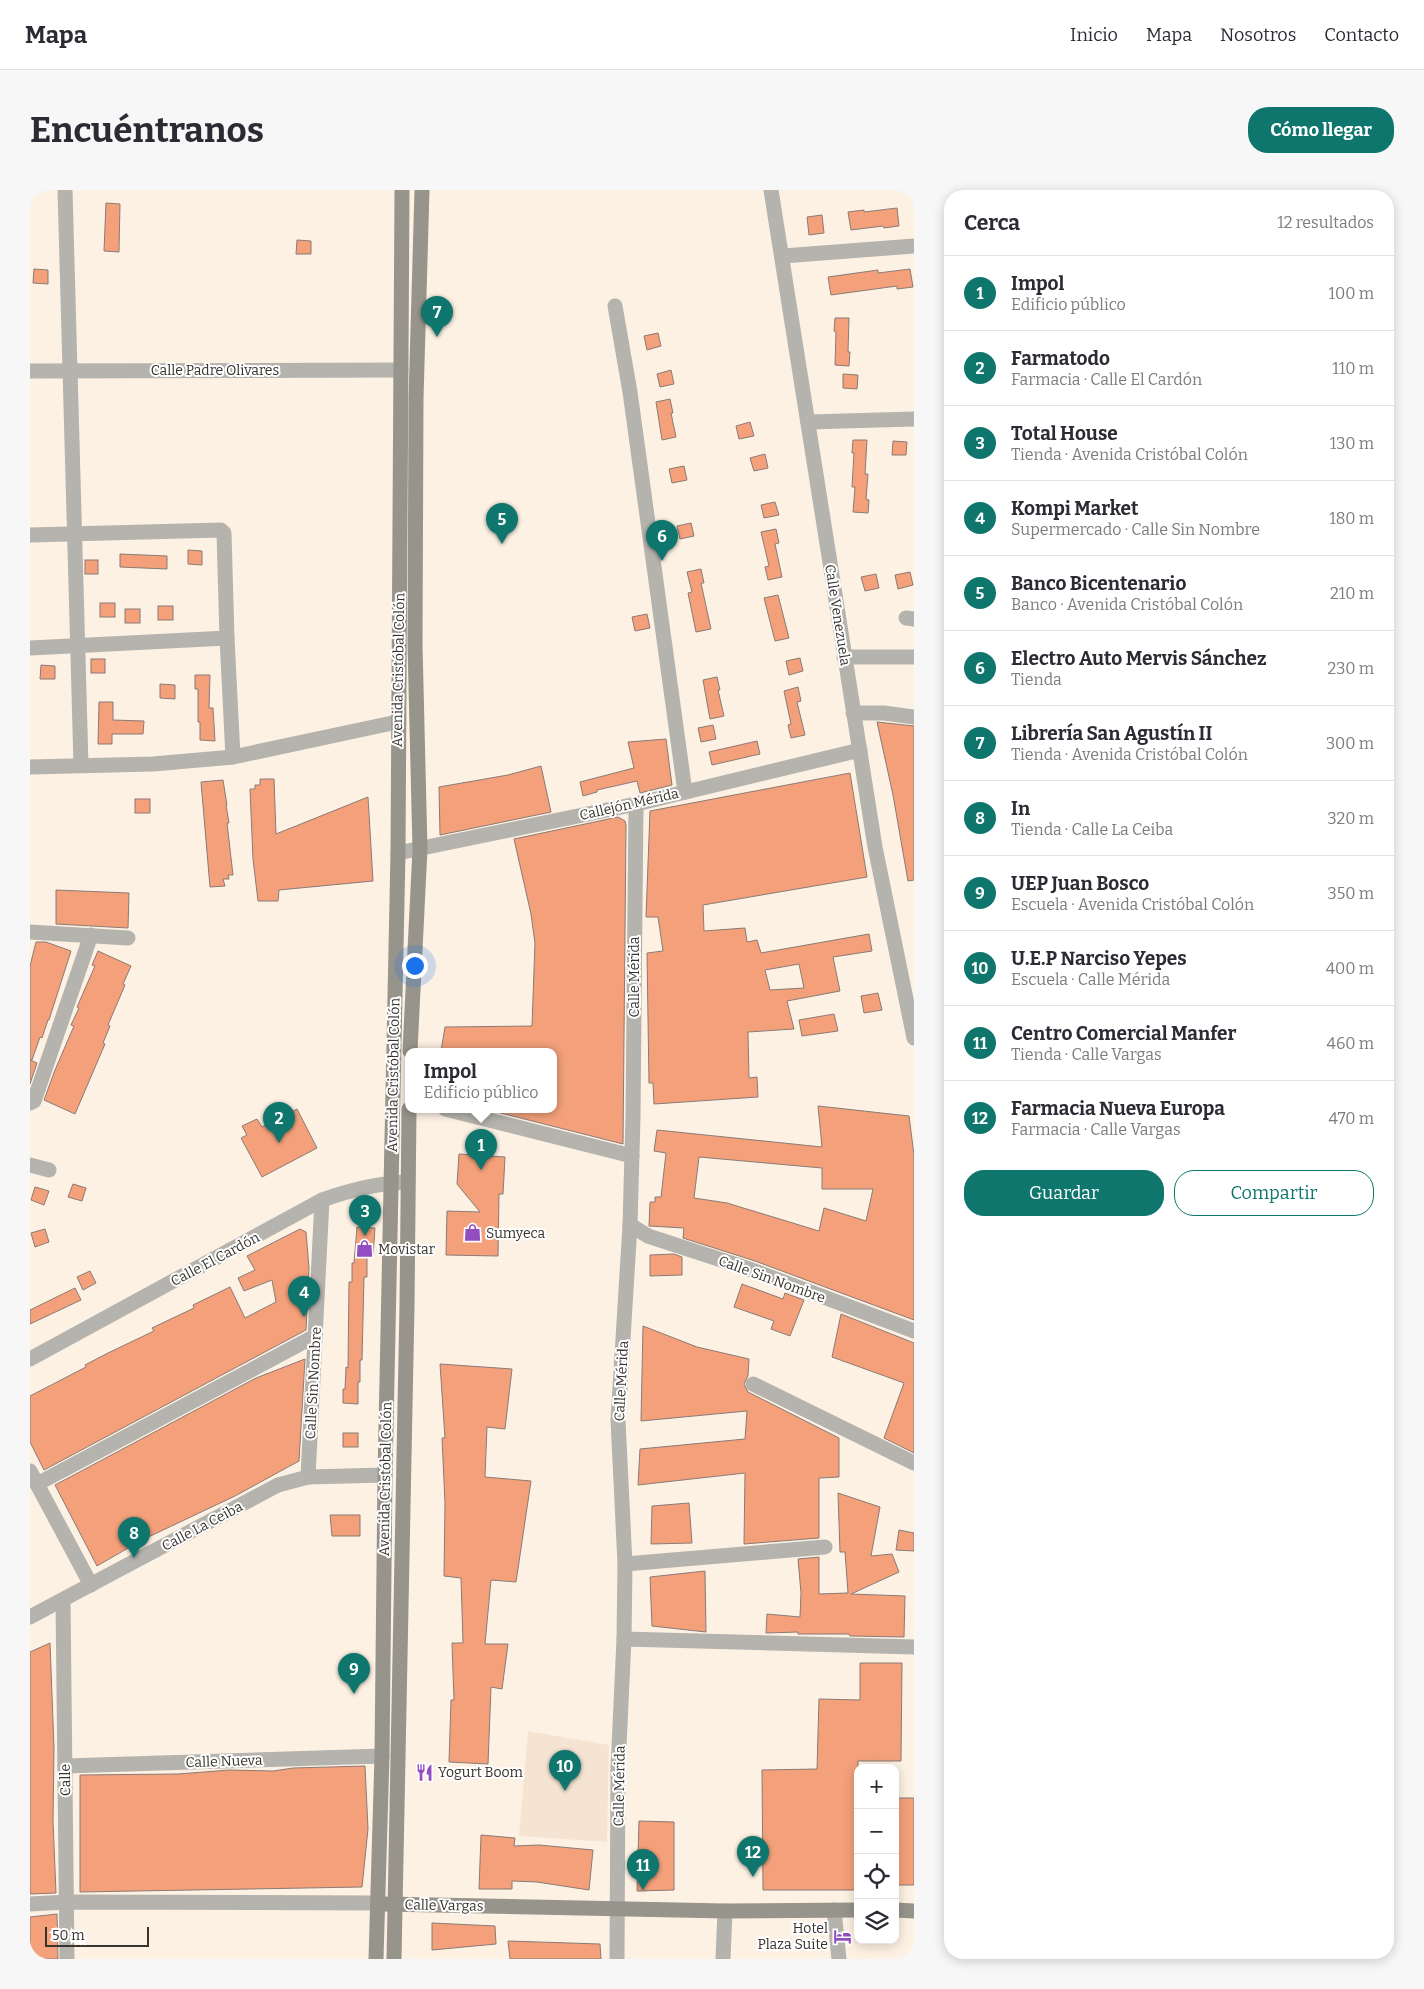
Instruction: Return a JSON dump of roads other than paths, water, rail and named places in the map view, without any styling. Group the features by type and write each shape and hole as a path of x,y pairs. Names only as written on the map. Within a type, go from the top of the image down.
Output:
{"street":[{"path":"65,190 81,766"},
{"name":"Avenida Cristóbal Colón","path":"376,1959 382,1756 385,1475 398,853 397,722 402,190"},
{"name":"Avenida Cristóbal Colón","path":"410,1048 420,849 415,645 415,438 422,190"},
{"name":"Calle Venezuela","path":"771,190 783,256 844,657 875,846 914,1038"},
{"path":"783,256 914,246"},
{"path":"615,306 630,392 685,792"},
{"name":"Calle Padre Olivares","path":"30,371 401,370"},
{"path":"808,422 914,419"},
{"path":"30,535 221,530 225,537 226,638 233,757"},
{"path":"30,648 226,638"},
{"path":"844,657 914,657"},
{"path":"853,713 884,713 914,716"},
{"path":"30,767 154,764 233,757 397,722"},
{"name":"Callejón Mérida","path":"398,853 636,804 860,750"},
{"name":"Calle Mérida","path":"617,1959 618,1768 624,1639 625,1564 618,1420 630,1225 636,804"},
{"path":"30,932 128,938"},
{"path":"30,1102 34,1100 91,935"},
{"name":"Avenida Cristóbal Colón","path":"394,1959 393,1904 404,1505 409,1113"},
{"path":"461,1113 632,1156"},
{"path":"30,1165 49,1170"},
{"name":"Calle El Cardón","path":"30,1359 322,1200 344,1192 391,1182 408,1182"},
{"name":"Calle Sin Nombre","path":"308,1477 322,1200"},
{"name":"Calle Sin Nombre","path":"630,1225 648,1236 752,1270 914,1331"},
{"path":"91,1585 33,1478 315,1336"},
{"path":"753,1384 914,1463"},
{"name":"Calle La Ceiba","path":"30,1617 278,1485 308,1477 385,1475"},
{"path":"625,1564 825,1547"},
{"name":"Calle","path":"63,1600 67,1959"},
{"path":"624,1639 914,1647"},
{"name":"Calle Nueva","path":"65,1766 382,1756"},
{"name":"Calle Vargas","path":"30,1904 67,1902 378,1903 725,1911 854,1910"},
{"path":"834,1910 838,1959"},
{"path":"899,1910 914,1911"},
{"path":"723,1959 725,1911"}],"place":[{"name":"Librería San Agustín II","path":"437,337"},
{"name":"Banco Bicentenario","path":"502,544"},
{"name":"Electro Auto Mervis Sánchez","path":"662,561"},
{"name":"Farmatodo","path":"279,1143"},
{"name":"Impol","path":"481,1170"},
{"name":"Sumyeca","path":"472,1233"},
{"name":"Total House","path":"365,1236"},
{"name":"Movistar","path":"364,1249"},
{"name":"Kompi Market","path":"304,1317"},
{"name":"In","path":"134,1558"},
{"name":"UEP Juan Bosco","path":"354,1694"},
{"name":"Yogurt Boom","path":"424,1772"},
{"name":"U.E.P Narciso Yepes","path":"565,1791"},
{"name":"Farmacia Nueva Europa","path":"753,1877"},
{"name":"Centro Comercial Manfer","path":"643,1890"},
{"name":"Hotel Plaza Suite","path":"842,1936"}]}
